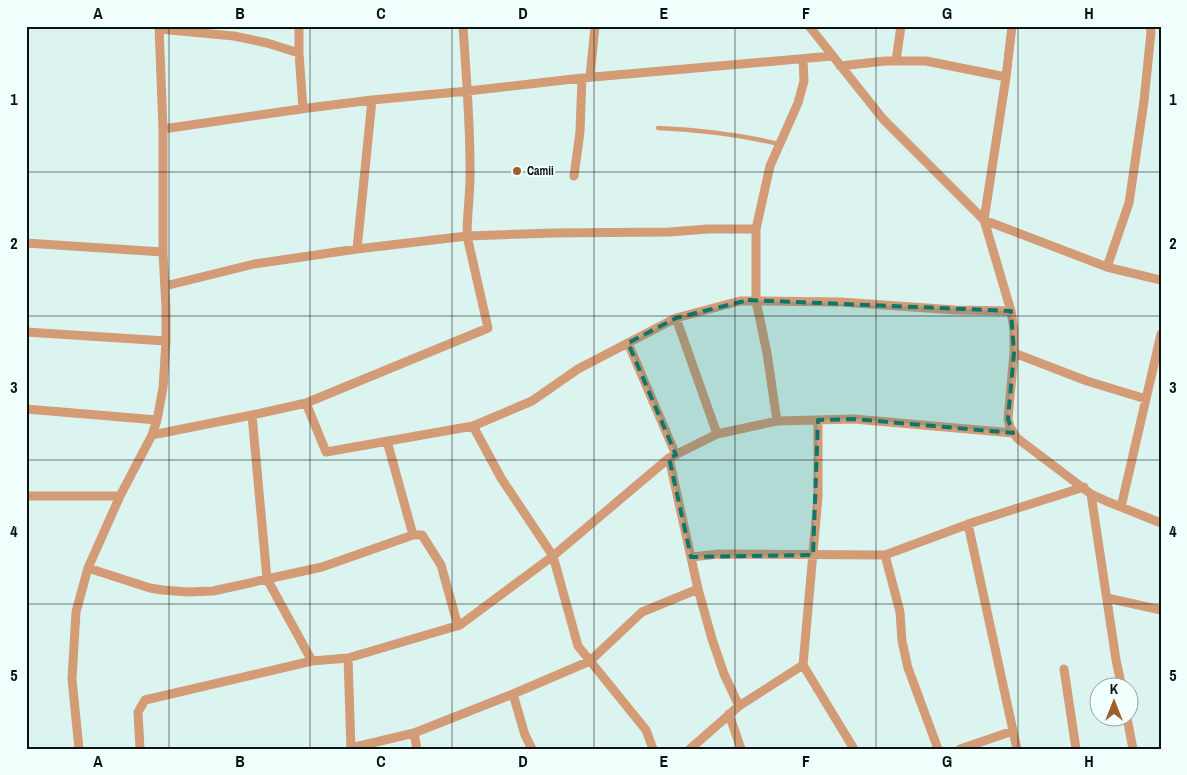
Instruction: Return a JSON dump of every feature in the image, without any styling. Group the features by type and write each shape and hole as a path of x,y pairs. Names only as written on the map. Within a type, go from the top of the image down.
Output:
{"street":[{"path":"299,26 303,109"},
{"path":"152,435 252,416 306,403 488,328 467,236 470,167 468,91 463,26"},
{"path":"574,176 586,78 595,26"},
{"path":"809,26 883,119 984,220 1108,267 1161,280"},
{"path":"896,60 901,26"},
{"path":"1012,26 984,220 1011,311 1014,330 1014,353 1008,419 1010,427 1017,438 1088,490 1161,523"},
{"path":"1108,267 1129,203 1144,102 1150,26"},
{"path":"79,749 72,679 76,612 88,568 120,496 152,435 163,388 166,341 163,252 163,129 159,28 234,36 267,43 299,53"},
{"path":"163,129 372,100 586,78 832,56"},
{"path":"777,421 767,354 756,301 756,229 770,166 798,103 804,81 803,59"},
{"path":"840,66 885,60 926,60 1006,76"},
{"path":"357,249 372,100"},
{"path":"165,286 254,264 467,236 669,232 708,228 756,229"},
{"path":"26,243 163,252"},
{"path":"306,403 326,452 473,426 532,401 578,370 676,318 740,301 841,302 955,310 1011,311"},
{"path":"676,318 717,434"},
{"path":"26,332 166,341"},
{"path":"1122,507 1161,334"},
{"path":"628,343 672,456 698,590 724,674 739,706"},
{"path":"1014,353 1087,381 1146,399"},
{"path":"26,409 157,420"},
{"path":"252,416 267,578 312,661"},
{"path":"140,749 138,712 144,700 312,661 348,658 458,626 553,556 672,456 717,434 777,421 854,419 1013,433"},
{"path":"818,420 818,497 803,665 854,749"},
{"path":"473,426 501,478 553,556 578,646 646,730 653,749"},
{"path":"387,441 413,535"},
{"path":"691,557 719,554 885,555 968,524 1088,490"},
{"path":"1088,490 1120,678"},
{"path":"26,496 120,496"},
{"path":"968,524 1017,749"},
{"path":"88,568 150,588 175,592 213,590 322,567 413,535 422,535 441,565 458,626"},
{"path":"885,555 900,612 902,641 908,668 938,749"},
{"path":"348,658 352,748 414,733 590,661 642,612 698,590"},
{"path":"1106,598 1161,610"},
{"path":"690,749 739,706 803,665"},
{"path":"1064,669 1076,749"},
{"path":"513,694 525,735 532,749"},
{"path":"729,714 742,749"},
{"path":"1129,728 1133,749"},
{"path":"960,749 1013,731"},
{"path":"414,733 417,749"}],"lane":[{"path":"658,128 726,133 779,144"}],"highlighted area":[{"path":"748,300 1011,311 1014,353 1008,419 1013,433 854,419 818,420 813,555 691,557 669,458 676,455 628,343 676,318"}],"place":[{"name":"Camii","path":"517,171"}]}
